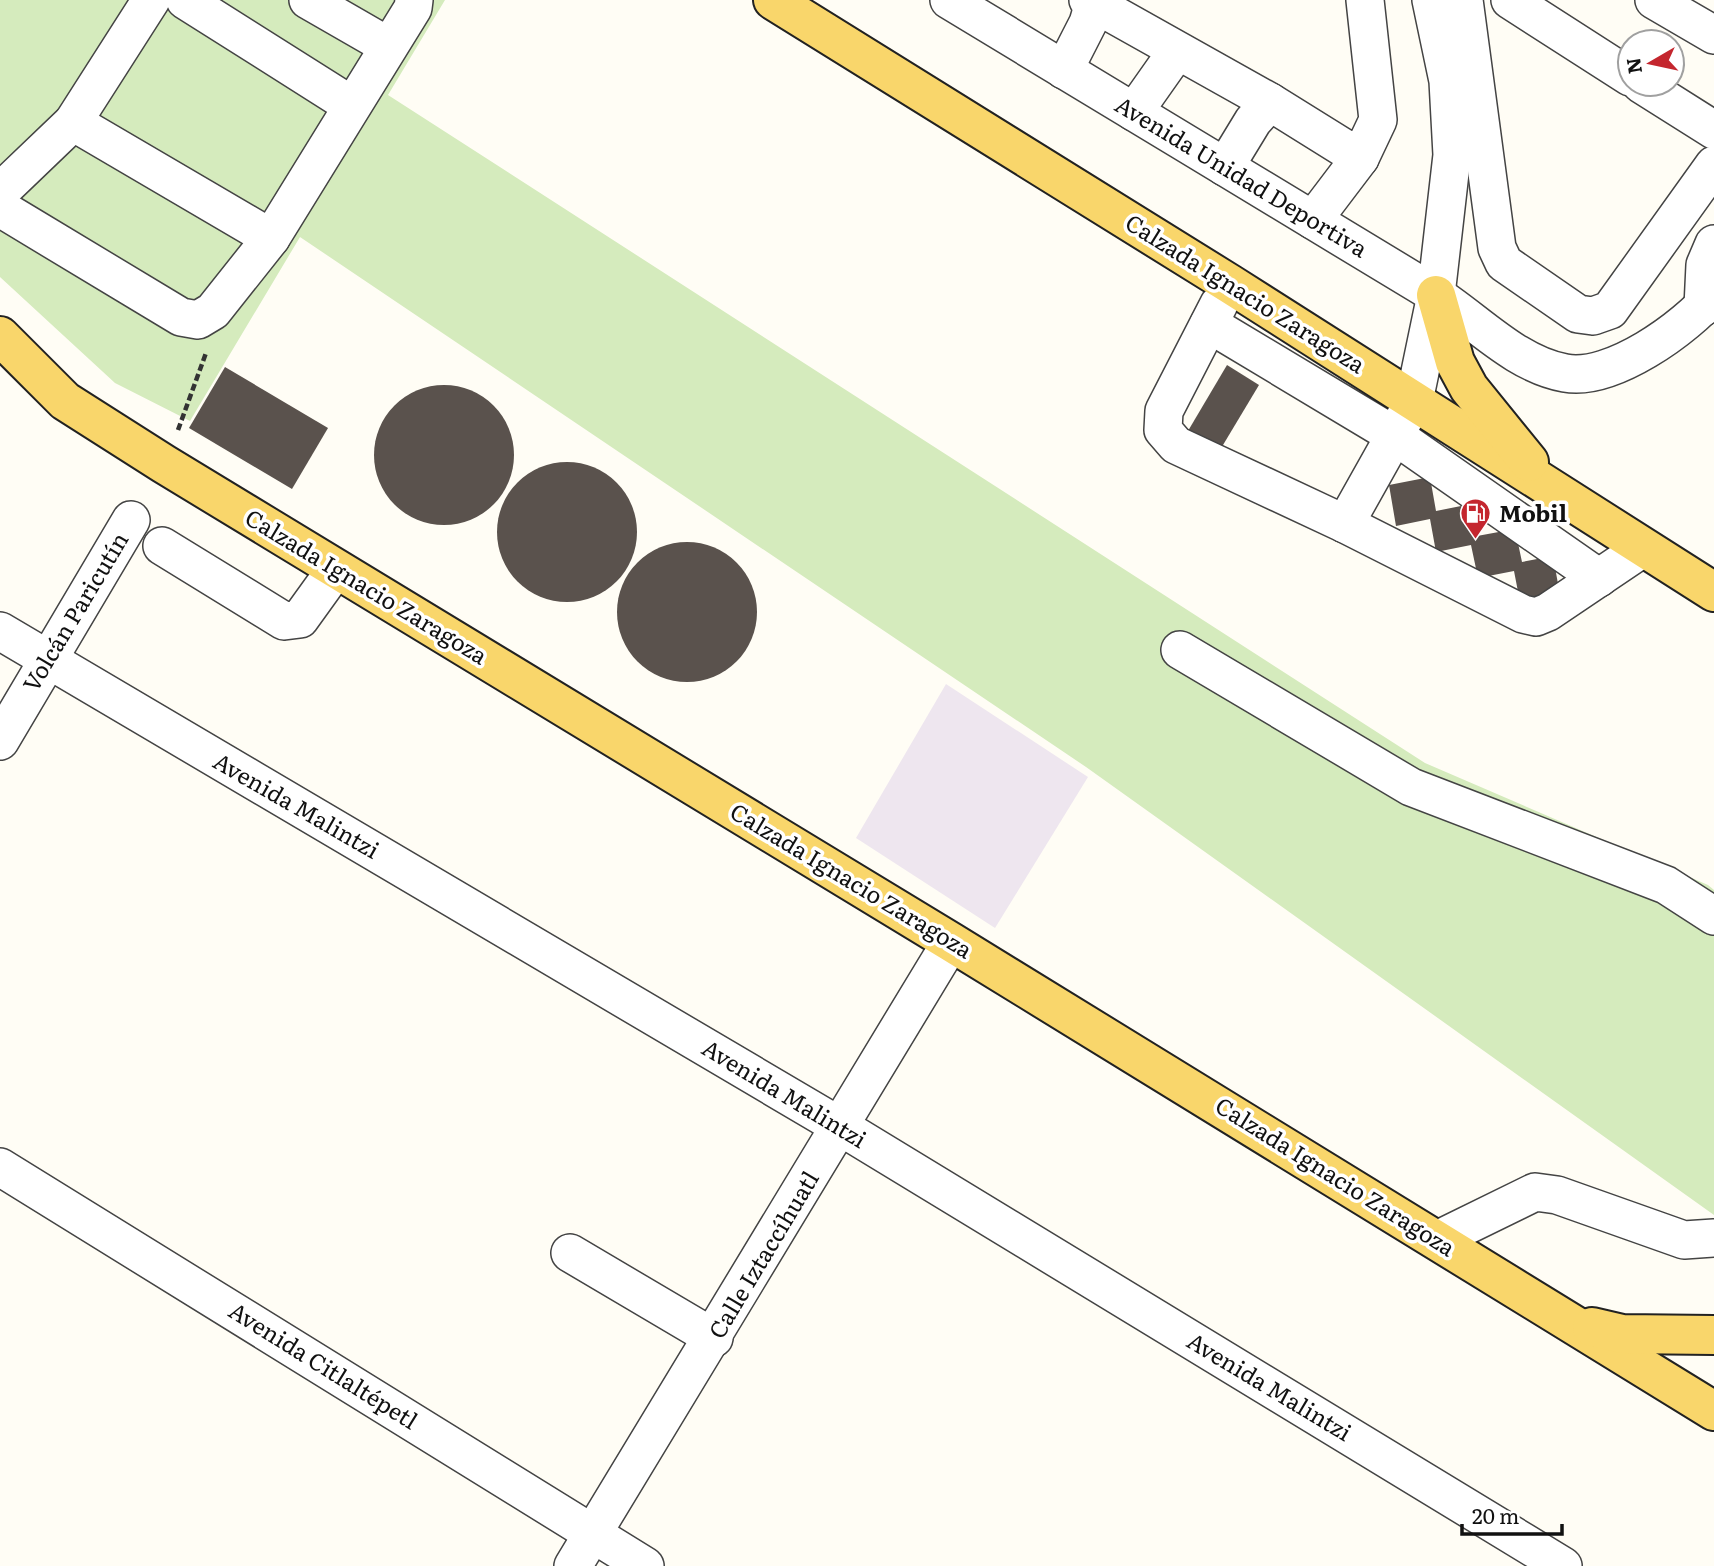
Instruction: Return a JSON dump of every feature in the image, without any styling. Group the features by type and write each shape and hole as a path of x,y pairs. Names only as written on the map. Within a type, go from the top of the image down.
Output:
{"main road":[{"name":"Calzada Ignacio Zaragoza","path":"773,0 1360,367 1430,376 1565,498 1714,592"},
{"path":"1436,295 1430,376 1469,388 1530,463 1565,498"},
{"name":"Calzada Ignacio Zaragoza","path":"0,337 65,401 164,464 951,942 1714,1411"},
{"path":"0,369 65,401"},
{"path":"1573,1323 1622,1334 1714,1335"}],"street":[{"path":"0,192 73,122 151,0"},
{"path":"185,0 352,105"},
{"path":"309,0 388,46"},
{"path":"0,208 181,317 198,320 213,311 271,238 413,8 414,0"},
{"name":"Avenida Unidad Deportiva","path":"948,0 1436,295 1529,360 1564,373 1595,374 1640,354 1709,300"},
{"path":"1313,220 1360,158 1378,120 1365,0"},
{"path":"1432,0 1448,81 1452,155 1436,295"},
{"path":"1464,0 1497,248 1504,263 1578,314 1592,316 1610,310 1714,165"},
{"path":"1510,0 1616,68"},
{"path":"1654,0 1714,35"},
{"path":"1064,70 1088,23 1091,2 1270,102 1360,158"},
{"path":"1134,112 1177,51"},
{"path":"1663,98 1714,131"},
{"path":"1225,167 1253,121 1270,102"},
{"path":"73,122 271,238"},
{"path":"1709,300 1705,265 1714,244"},
{"path":"1230,284 1164,411 1163,430 1176,445 1345,524 1523,614 1536,617 1548,612 1643,548"},
{"path":"1209,324 1394,435 1599,578"},
{"name":"Avenida Unidad Deportiva","path":"1430,376 1529,360"},
{"path":"1345,524 1430,376"},
{"name":"Volcán Paricutín","path":"0,741 46,659 131,520"},
{"path":"162,546 284,621 300,619 336,569"},
{"name":"Avenida Malintzi","path":"0,631 841,1126 1563,1566"},
{"path":"1180,650 1411,787 1666,885 1714,916"},
{"name":"Calle Iztaccíhuatl","path":"573,1566 714,1338 951,942"},
{"name":"Avenida Citlaltépetl","path":"0,1167 645,1566"},
{"path":"1437,1240 1535,1192 1557,1195 1684,1240 1714,1238"},
{"path":"570,1254 714,1338"}],"path":[{"path":"164,464 204,363 208,343 198,320"}],"shaded area":[{"path":"946,684 1088,777 995,928 856,838"}],"green space":[{"path":"0,0 445,0 388,95 1425,763 1708,885 1714,890 1714,1215 1086,767 300,237 190,421 115,383 0,277"}],"building":[{"path":"1227,365 1259,385 1217,455 1185,436"},
{"path":"225,367 328,428 292,489 189,428"},
{"path":"444,385 471,390 494,405 509,428 514,455 509,482 494,505 471,520 444,525 417,520 394,505 379,482 374,455 379,428 394,405 417,390"},
{"path":"567,462 594,467 617,482 632,505 637,532 632,559 617,582 594,597 567,602 540,597 517,582 502,559 497,532 502,505 517,482 540,467"},
{"name":"Mobil","path":"1430,477 1436,511 1471,504 1477,536 1515,529 1522,562 1553,556 1560,595 1520,602 1514,571 1478,578 1471,545 1436,552 1430,519 1396,526 1389,485"},
{"path":"687,542 714,547 737,562 752,585 757,612 752,639 737,662 714,677 687,682 660,677 637,662 622,639 617,612 622,585 637,562 660,547"}],"place":[{"name":"Mobil","path":"1476,541"}]}
